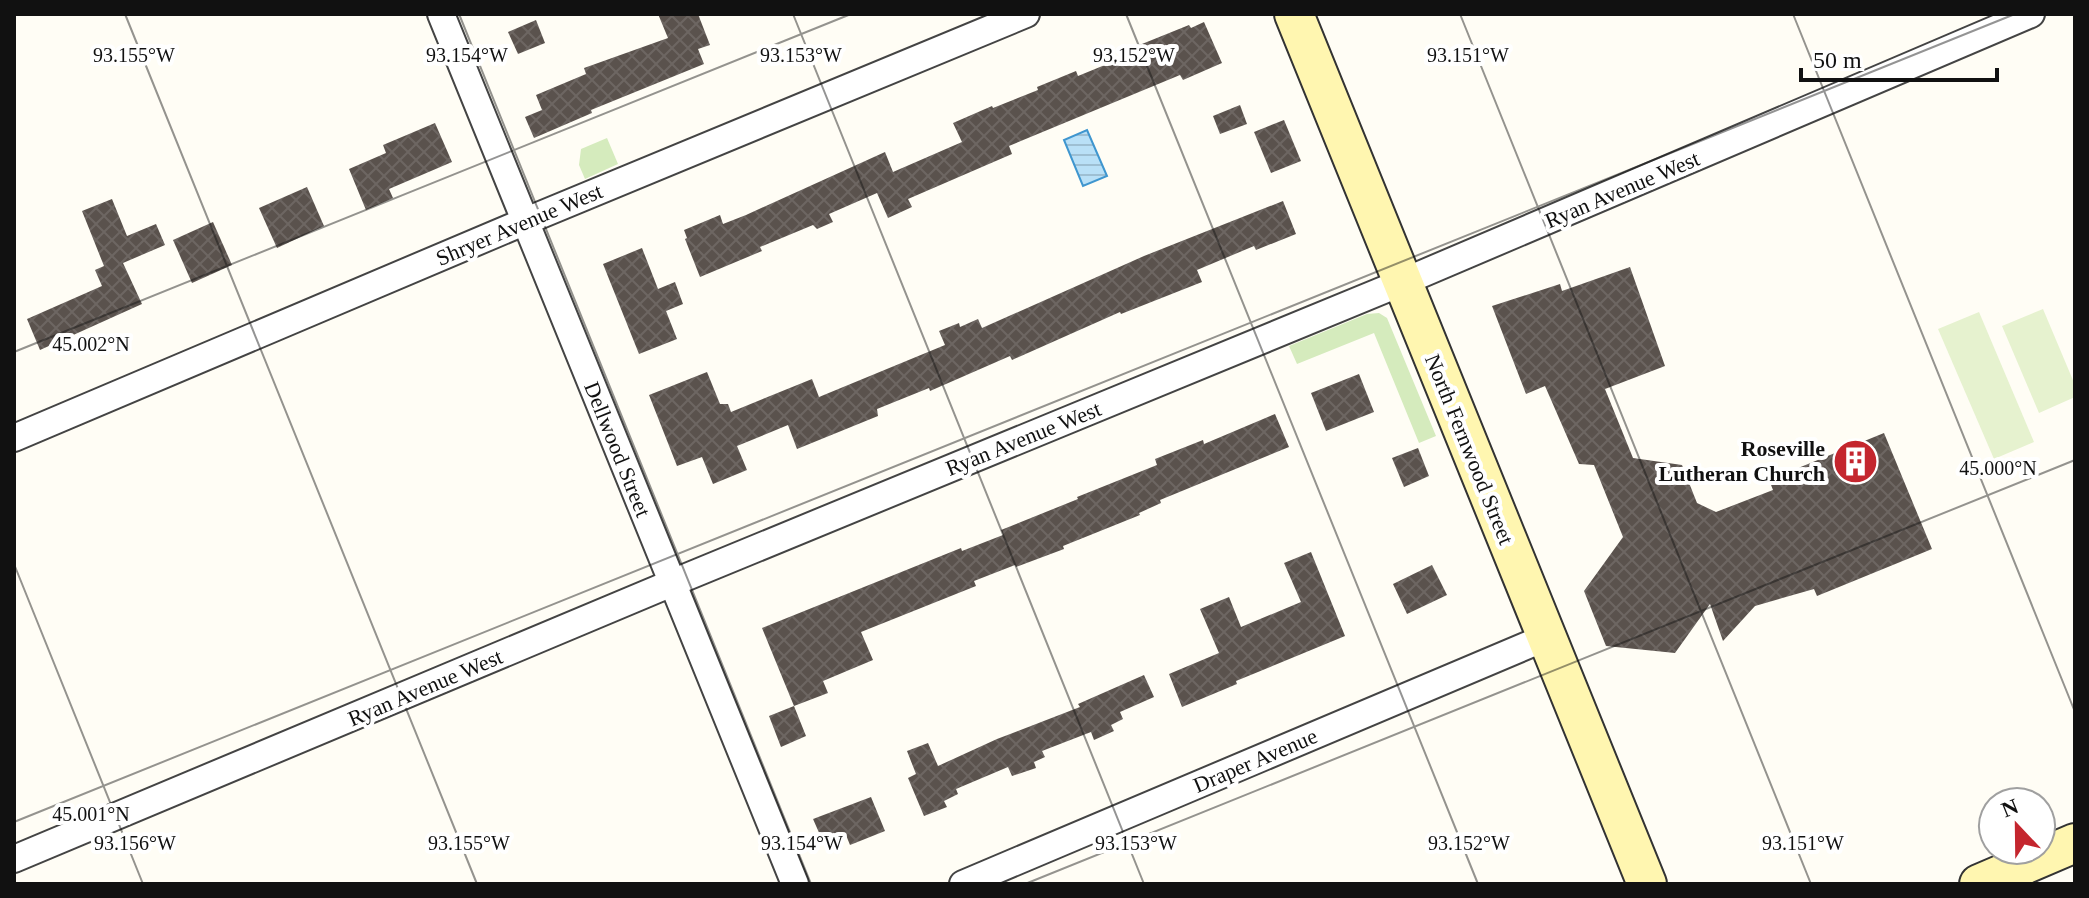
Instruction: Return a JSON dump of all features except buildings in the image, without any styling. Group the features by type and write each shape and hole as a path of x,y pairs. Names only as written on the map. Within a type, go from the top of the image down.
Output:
{"street":[{"name":"Dellwood Street","path":"441,14 795,884"},
{"name":"Shryer Avenue West","path":"14,438 1026,14"},
{"name":"North Fernwood Street","path":"1294,14 1647,884"},
{"name":"Ryan Avenue West","path":"14,859 672,583 1403,282 2031,14"},
{"name":"Draper Avenue","path":"963,884 1547,637"},
{"path":"1979,884 2075,843"}],"green space":[{"path":"607,138 618,164 585,179 579,165 581,149"},
{"path":"2043,309 2075,385 2075,397 2039,413 2002,326"},
{"path":"1979,312 2034,442 1994,459 1938,329"},
{"path":"1379,313 1387,318 1436,436 1419,443 1374,333 1297,364 1289,346 1367,314"}],"water":[{"path":"1087,130 1107,176 1083,186 1064,140"}],"place":[{"name":"Roseville Lutheran Church","path":"1856,461"}]}
